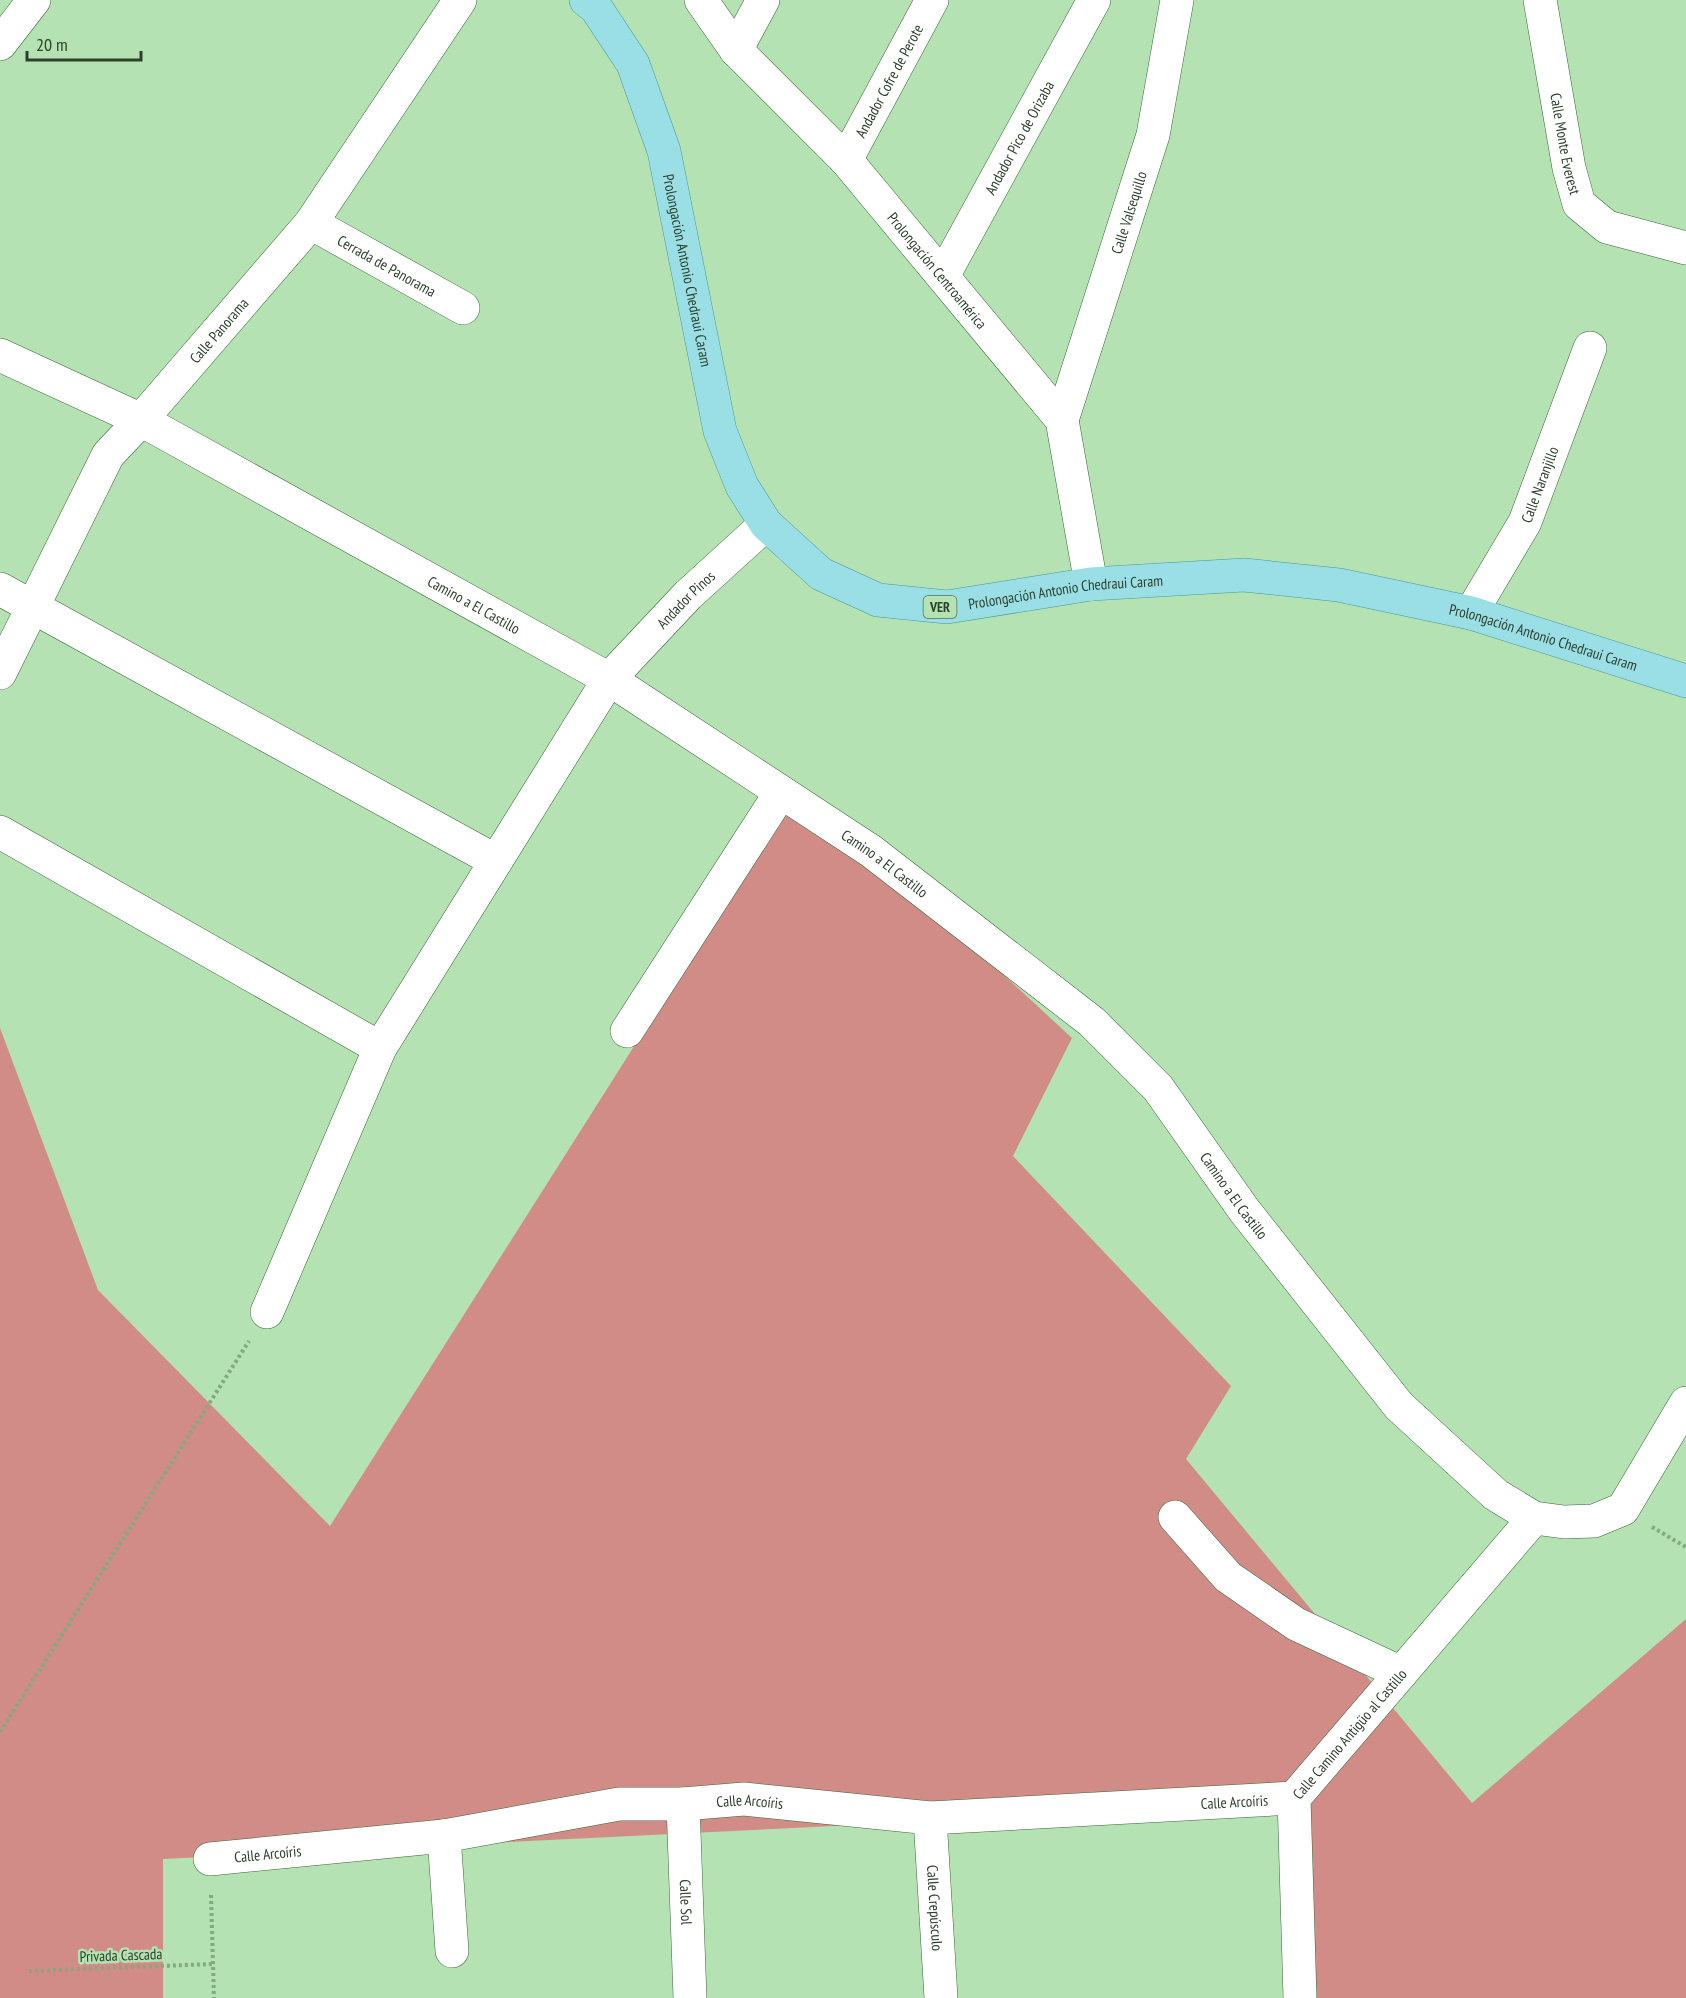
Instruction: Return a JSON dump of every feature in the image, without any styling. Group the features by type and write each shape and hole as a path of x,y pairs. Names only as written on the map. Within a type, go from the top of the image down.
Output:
{"main road":[{"name":"Prolongación Antonio Chedraui Caram","path":"586,0 596,8 633,64 664,151 720,431 742,486 766,524 820,574 878,600 947,608 1091,584 1244,575 1339,585 1471,613 1686,681"}],"street":[{"path":"0,44 34,0"},
{"name":"Calle Panorama","path":"0,673 108,455 311,223 460,0"},
{"name":"Prolongación Centroamérica","path":"701,0 736,50 846,160 1062,420 1091,584"},
{"path":"736,50 763,0"},
{"name":"Andador Cofre de Perote","path":"846,160 932,0"},
{"name":"Andador Pico de Orizaba","path":"943,276 1094,0"},
{"name":"Calle Valsequillo","path":"1062,420 1152,135 1178,0"},
{"name":"Calle Monte Everest","path":"1540,0 1569,168 1579,204 1607,227 1686,248"},
{"name":"Cerrada de Panorama","path":"311,223 463,308"},
{"name":"Calle Naranjillo","path":"1471,613 1525,522 1590,348"},
{"name":"Camino a El Castillo","path":"0,355 141,420 609,679 871,851 1092,1022 1158,1088 1244,1210 1399,1406 1496,1495 1534,1518 1564,1522 1594,1521 1623,1509 1686,1403"},
{"name":"Andador Pinos","path":"267,1312 380,1048 609,679 688,594 766,524"},
{"path":"0,589 496,861"},
{"path":"627,1030 781,792"},
{"path":"0,832 380,1048"},
{"path":"1175,1517 1228,1577 1296,1624 1401,1673"},
{"name":"Calle Camino Antigüo al Castillo","path":"1300,1998 1294,1798 1534,1518"},
{"name":"Calle Arcoíris","path":"210,1858 444,1836 620,1804 683,1804 744,1799 930,1818 1294,1798"},
{"name":"Calle Sol","path":"683,1804 690,1998"},
{"name":"Calle Crepúsculo","path":"930,1818 941,1998"},
{"path":"444,1836 452,1951"}],"path":[{"path":"0,1732 267,1312"},
{"path":"210,1858 214,1998"},
{"name":"Privada Cascada","path":"29,1971 213,1964"}],"shaded area":[{"path":"799,786 1072,1038 1013,1156 1231,1386 1186,1459 1472,1803 1686,1619 1686,1998 1291,1998 1283,1804 163,1859 163,1998 0,1998 0,1028 98,1290 330,1526"}]}
